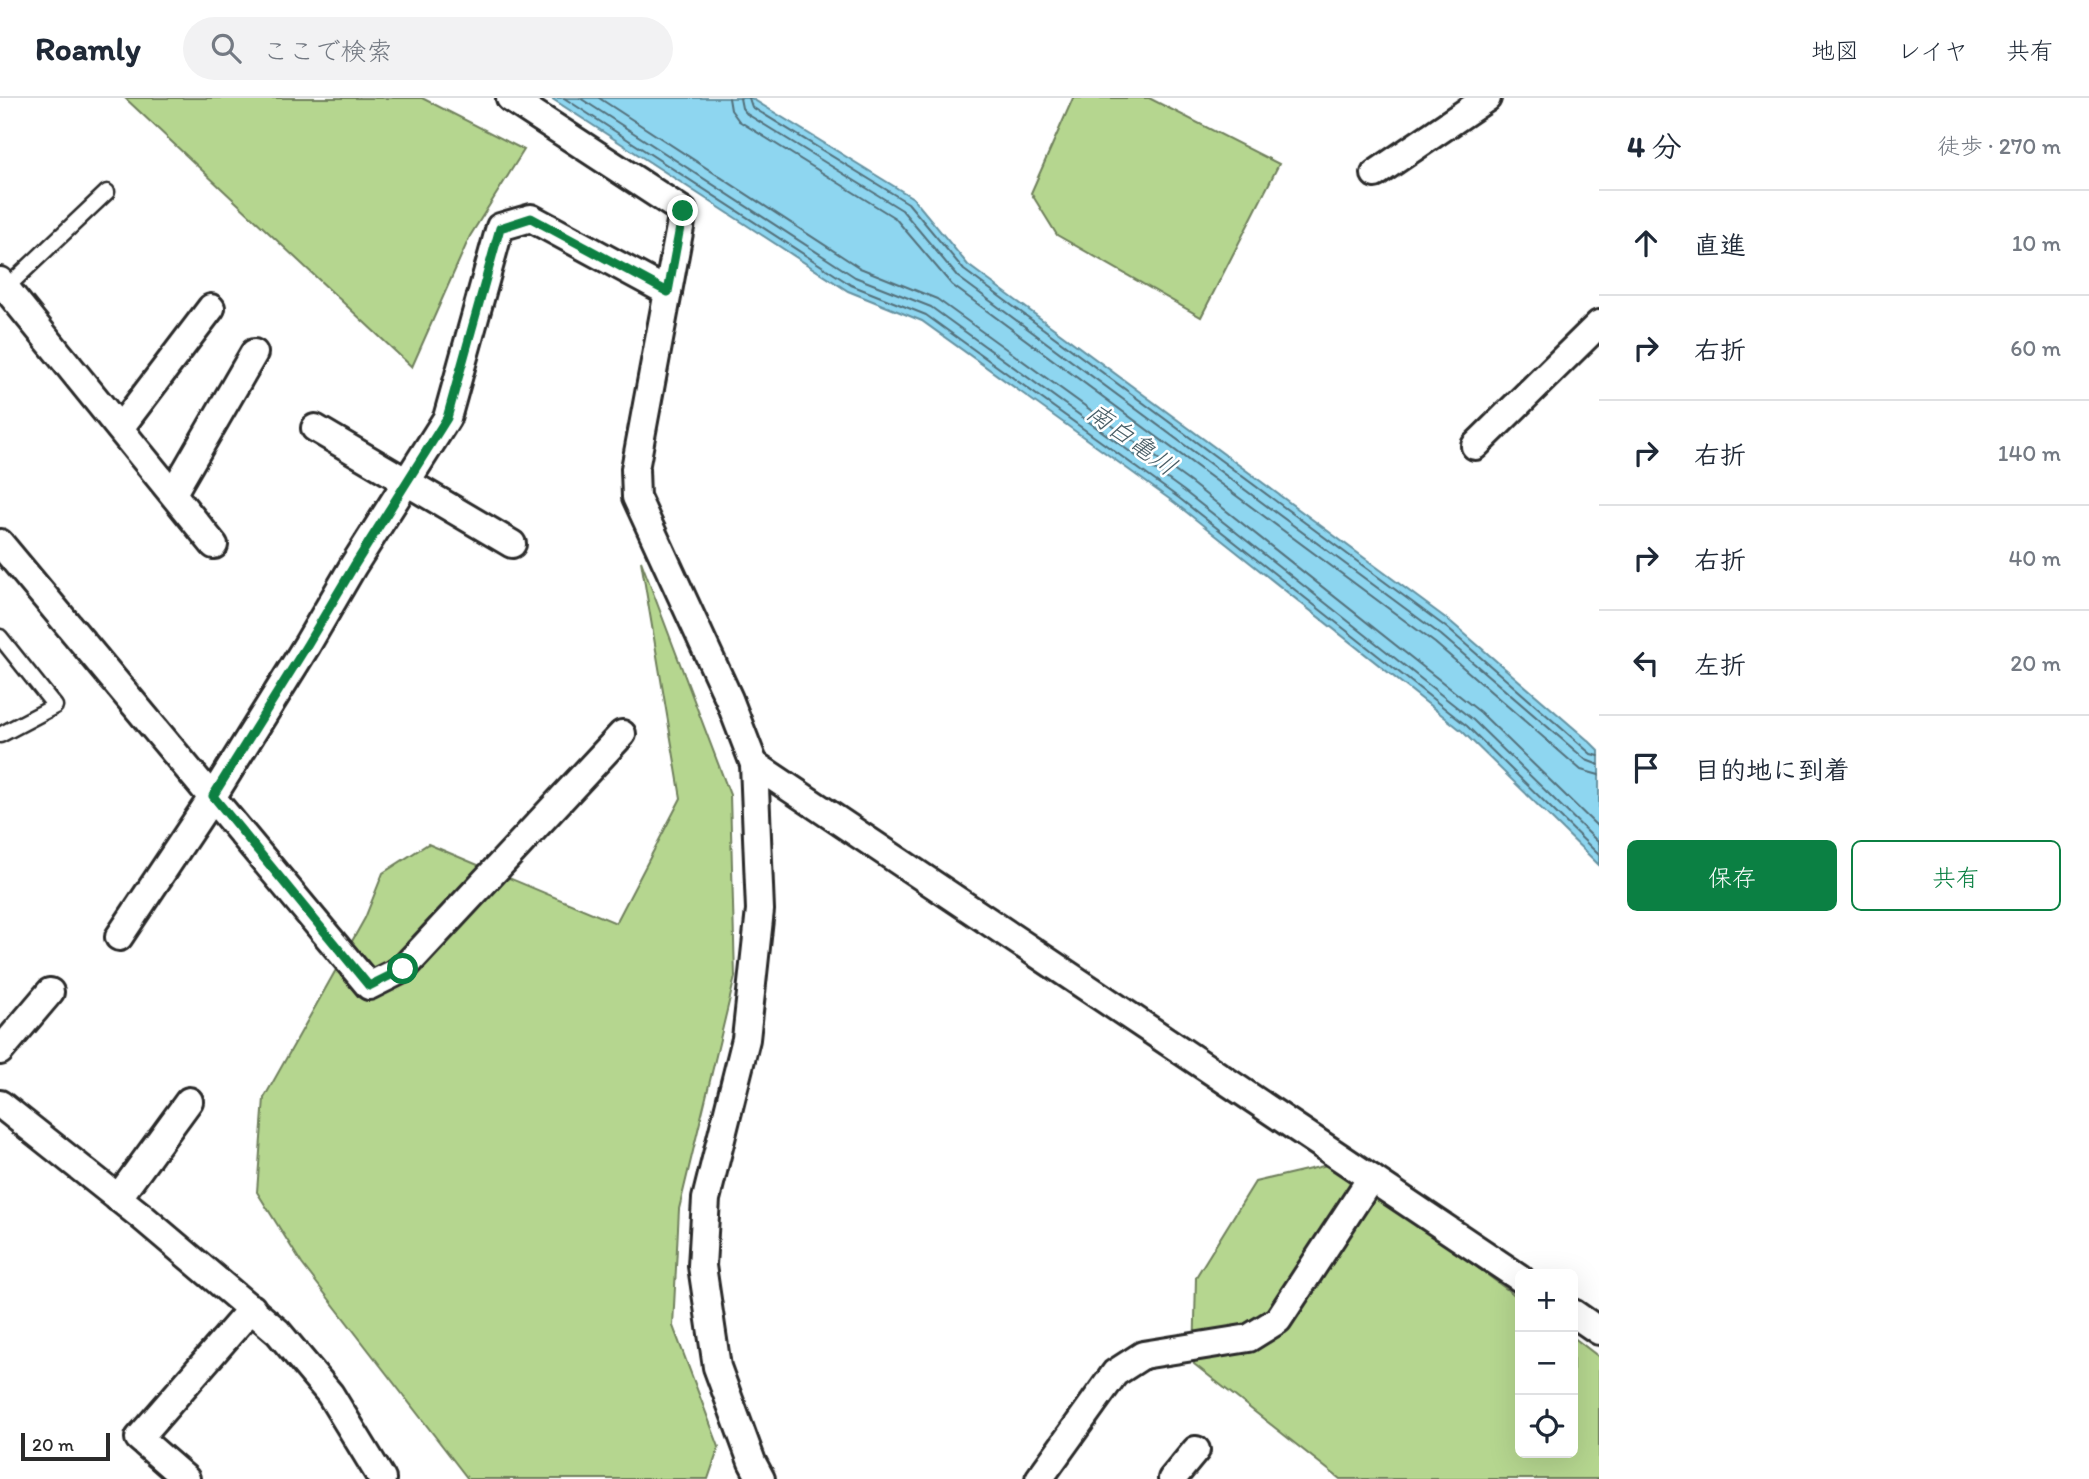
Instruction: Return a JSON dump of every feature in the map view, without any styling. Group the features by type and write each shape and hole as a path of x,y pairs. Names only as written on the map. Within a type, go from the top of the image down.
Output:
{"street":[{"path":"510,98 683,211 635,469 636,497 729,699 754,764 760,910 746,1040 706,1199 702,1266 717,1367 752,1462 761,1479"},
{"path":"1376,174 1487,98"},
{"path":"119,937 213,796 447,418 500,228 531,218 668,292"},
{"path":"3,284 214,545"},
{"path":"120,428 211,308"},
{"path":"1475,446 1599,324"},
{"path":"173,493 254,353"},
{"path":"315,428 512,544"},
{"path":"0,545 213,796 369,986 403,969 622,734"},
{"path":"754,764 1515,1275"},
{"path":"0,1051 50,992"},
{"path":"118,1198 189,1101"},
{"path":"0,1104 118,1198 278,1332 330,1394 382,1479"},
{"path":"1049,1476 1115,1373 1143,1354 1249,1338 1278,1320 1371,1178"},
{"path":"186,1479 139,1438 252,1308"},
{"path":"1578,1316 1599,1331"},
{"path":"1172,1479 1196,1451"}],"lane":[{"path":"3,284 107,192"},
{"path":"0,637 55,706 0,735"}],"green space":[{"path":"125,98 422,98 524,150 470,236 412,367"},
{"path":"1073,98 1149,98 1279,164 1201,317 1057,235 1031,193"},
{"path":"641,561 730,795 735,977 679,1209 673,1326 719,1447 708,1479 468,1479 302,1264 257,1192 264,1098 365,918 383,873 428,844 616,923 681,798"},
{"path":"1336,1163 1515,1295 1515,1458 1578,1458 1578,1341 1599,1357 1599,1479 1340,1479 1194,1364 1196,1277 1255,1182"}],"water":[{"name":"南白亀川","path":"551,98 751,98 913,198 968,265 1451,622 1590,742 1599,751 1599,865 1462,731 1175,503 922,321 848,291"}],"route":[{"path":"403,969 369,986 213,796 447,418 500,228 531,218 668,292 683,211"}]}
